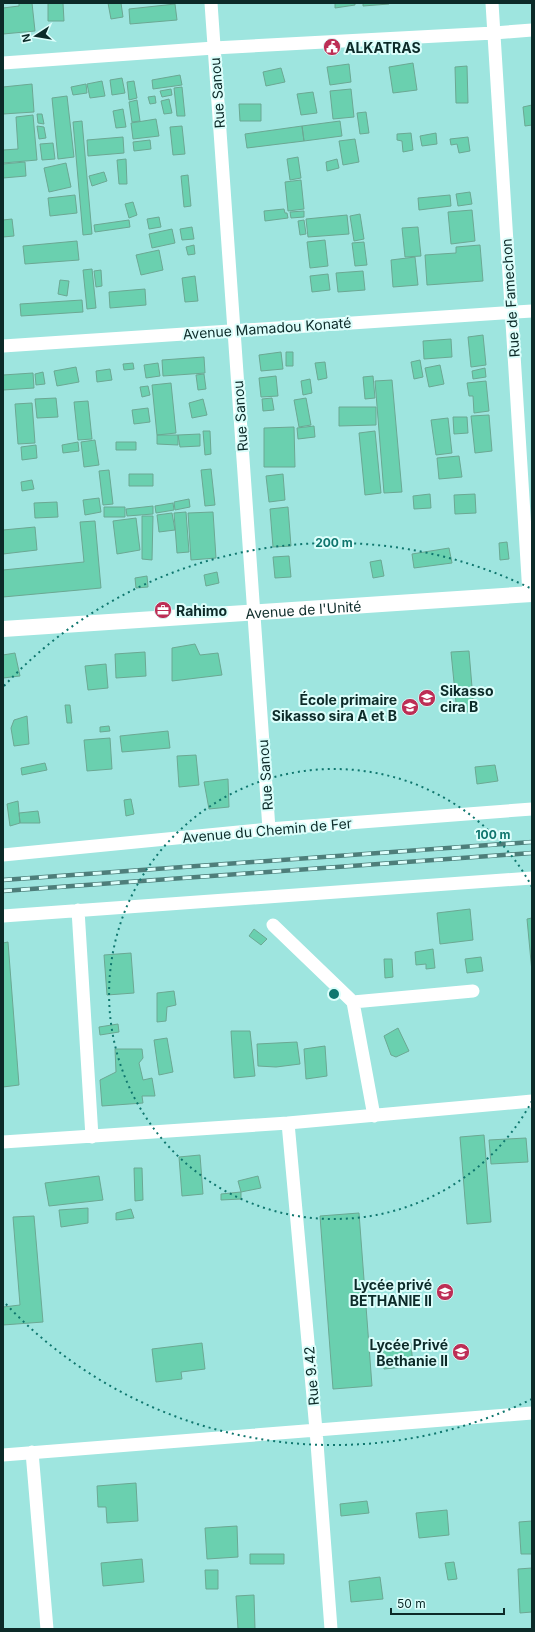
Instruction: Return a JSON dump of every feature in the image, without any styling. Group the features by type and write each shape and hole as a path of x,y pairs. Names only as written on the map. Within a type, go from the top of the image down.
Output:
{"street":[{"name":"Rue Sanou","path":"211,3 269,829"},
{"name":"Rue de Famechon","path":"492,3 530,594"},
{"path":"3,63 214,48 532,30"},
{"name":"Avenue Mamadou Konaté","path":"3,346 532,311"},
{"name":"Avenue de l'Unité","path":"3,629 530,594"},
{"name":"Avenue du Chemin de Fer","path":"3,855 269,829 532,809"},
{"path":"3,916 532,878"},
{"path":"78,910 92,1137"},
{"path":"273,925 353,1002 374,1116"},
{"path":"353,1002 473,991"},
{"path":"3,1142 288,1123 532,1101"},
{"name":"Rue 9.42","path":"288,1123 316,1430 331,1629"},
{"path":"3,1455 532,1413"},
{"path":"32,1452 47,1629"}],"building":[{"path":"19,3 32,3 35,31 3,34 3,8 19,6"},
{"path":"48,3 63,3 64,21 48,21"},
{"path":"108,3 121,3 123,17 111,19"},
{"path":"335,3 355,3 355,5 335,8"},
{"path":"363,3 389,3 389,4 363,6"},
{"path":"175,4 177,20 130,24 129,9"},
{"path":"413,63 417,90 393,93 389,67"},
{"path":"349,64 351,82 330,85 327,67"},
{"path":"467,66 468,103 456,103 455,67"},
{"path":"281,68 285,82 266,86 263,72"},
{"path":"180,75 182,85 153,89 152,80"},
{"path":"122,78 125,93 112,95 110,80"},
{"path":"102,81 105,96 90,98 87,84"},
{"path":"134,81 137,98 129,100 127,82"},
{"path":"32,84 34,112 3,114 3,87"},
{"path":"86,84 87,93 73,95 71,87"},
{"path":"182,87 185,116 177,116 174,88"},
{"path":"171,89 172,95 162,97 160,91"},
{"path":"351,89 354,117 333,119 330,91"},
{"path":"313,92 317,113 301,115 297,94"},
{"path":"67,96 74,157 58,159 52,98"},
{"path":"155,96 156,103 150,104 148,97"},
{"path":"169,99 172,113 164,114 161,101"},
{"path":"137,100 140,121 132,122 129,102"},
{"path":"239,104 261,104 261,121 240,121"},
{"path":"532,105 532,125 525,126 523,107"},
{"path":"123,109 126,127 116,128 113,111"},
{"path":"366,112 369,133 360,134 357,113"},
{"path":"37,114 42,114 44,124 38,123"},
{"path":"33,115 37,160 3,163 3,150 18,149 16,117"},
{"path":"156,119 159,136 133,139 131,123"},
{"path":"82,121 92,234 83,235 73,122"},
{"path":"340,121 342,136 304,141 302,126"},
{"path":"37,126 44,127 46,138 39,139"},
{"path":"182,126 185,154 173,155 170,127"},
{"path":"302,126 304,141 247,148 245,134"},
{"path":"411,133 413,150 403,152 402,141 397,140 397,134"},
{"path":"436,133 437,144 422,146 420,136"},
{"path":"123,137 124,153 88,156 87,140"},
{"path":"468,137 470,151 459,153 457,144 451,145 450,139"},
{"path":"355,139 359,162 343,165 339,141"},
{"path":"150,140 151,149 134,151 133,142"},
{"path":"53,143 55,159 42,160 40,144"},
{"path":"298,157 301,178 290,180 287,159"},
{"path":"126,159 127,184 119,184 117,160"},
{"path":"337,159 339,168 327,171 326,162"},
{"path":"25,162 26,176 3,178 3,164"},
{"path":"66,163 71,187 49,192 44,168"},
{"path":"104,172 107,181 92,186 89,176"},
{"path":"188,175 191,206 184,207 181,176"},
{"path":"301,180 304,209 288,211 285,182"},
{"path":"470,192 472,204 458,206 456,194"},
{"path":"75,195 77,213 50,216 48,198"},
{"path":"450,195 451,206 419,210 418,198"},
{"path":"133,202 137,215 129,218 125,204"},
{"path":"284,209 288,218 265,221 264,211"},
{"path":"472,210 475,241 451,244 448,212"},
{"path":"304,211 304,217 291,218 290,212"},
{"path":"360,214 364,239 354,241 350,216"},
{"path":"347,215 349,234 308,237 306,219"},
{"path":"159,217 161,227 149,229 147,219"},
{"path":"12,219 14,236 3,237 3,220"},
{"path":"129,220 130,227 95,232 94,225"},
{"path":"304,220 306,234 300,235 298,221"},
{"path":"192,227 194,239 182,240 180,229"},
{"path":"418,227 421,256 405,257 402,228"},
{"path":"172,229 175,243 152,248 149,234"},
{"path":"325,240 328,266 310,268 307,242"},
{"path":"77,241 79,260 25,264 23,246"},
{"path":"364,242 367,265 355,266 352,243"},
{"path":"194,245 195,254 188,255 186,247"},
{"path":"480,245 483,281 427,285 425,255 456,253 456,247"},
{"path":"159,250 163,270 141,275 136,255"},
{"path":"415,257 418,285 393,287 391,260"},
{"path":"92,269 96,308 87,309 83,270"},
{"path":"101,270 102,286 96,287 94,271"},
{"path":"363,271 365,290 338,292 336,273"},
{"path":"328,274 330,290 312,292 310,276"},
{"path":"195,276 198,301 185,302 182,278"},
{"path":"60,280 69,281 67,296 58,294"},
{"path":"145,289 146,305 110,308 109,292"},
{"path":"82,300 83,312 21,316 20,304"},
{"path":"483,335 486,365 471,367 468,337"},
{"path":"451,339 452,357 424,359 423,341"},
{"path":"281,352 283,369 261,371 259,355"},
{"path":"286,352 293,352 293,366 286,366"},
{"path":"204,357 205,373 163,376 162,360"},
{"path":"420,360 423,377 414,379 411,362"},
{"path":"325,362 327,378 318,380 315,363"},
{"path":"133,363 134,369 124,370 123,364"},
{"path":"158,363 160,376 146,378 144,365"},
{"path":"440,365 444,384 429,387 425,368"},
{"path":"76,367 79,382 57,386 54,371"},
{"path":"485,368 486,377 473,379 472,371"},
{"path":"110,369 112,380 97,382 96,371"},
{"path":"43,372 45,384 36,385 35,374"},
{"path":"33,373 34,388 3,390 3,375"},
{"path":"204,374 206,389 198,390 196,375"},
{"path":"276,376 278,396 261,397 259,378"},
{"path":"373,376 375,398 365,399 363,377"},
{"path":"310,379 312,393 303,395 301,381"},
{"path":"392,380 402,492 384,493 375,381"},
{"path":"486,381 489,411 474,413 473,396 469,396 467,383"},
{"path":"171,383 176,433 157,435 152,385"},
{"path":"148,386 150,395 142,397 140,387"},
{"path":"56,398 58,417 37,418 35,399"},
{"path":"272,398 274,410 263,411 262,399"},
{"path":"306,398 311,425 299,427 294,400"},
{"path":"203,399 207,415 192,418 189,403"},
{"path":"88,401 92,439 78,440 74,402"},
{"path":"32,403 35,443 18,444 15,404"},
{"path":"339,407 376,407 376,425 339,426"},
{"path":"148,408 150,422 134,424 132,410"},
{"path":"489,415 492,451 475,453 471,416"},
{"path":"453,417 467,417 468,433 454,434"},
{"path":"448,418 452,453 436,455 431,420"},
{"path":"314,426 315,437 298,439 297,428"},
{"path":"294,427 295,467 264,467 264,428"},
{"path":"203,431 210,431 211,454 205,455"},
{"path":"375,431 381,493 365,495 359,433"},
{"path":"200,434 200,446 180,447 178,435"},
{"path":"157,435 178,435 178,445 157,444"},
{"path":"95,440 99,465 84,467 81,442"},
{"path":"78,442 79,451 63,453 62,445"},
{"path":"116,442 136,442 136,450 116,450"},
{"path":"36,445 37,458 22,460 21,447"},
{"path":"459,456 462,477 439,479 437,458"},
{"path":"211,469 215,505 205,506 201,470"},
{"path":"109,470 113,504 103,505 99,471"},
{"path":"129,474 153,474 153,486 129,486"},
{"path":"283,474 285,500 269,502 266,476"},
{"path":"32,480 34,489 22,491 21,482"},
{"path":"430,494 431,508 414,509 413,496"},
{"path":"475,494 476,513 455,514 454,495"},
{"path":"99,498 101,512 85,515 83,500"},
{"path":"189,499 190,507 175,510 174,502"},
{"path":"57,502 58,517 35,518 34,503"},
{"path":"173,503 174,510 156,513 155,506"},
{"path":"153,506 153,514 127,516 126,509"},
{"path":"104,507 125,507 125,517 104,517"},
{"path":"288,507 291,546 273,547 270,509"},
{"path":"186,512 189,552 177,553 174,513"},
{"path":"213,512 216,558 191,560 188,513"},
{"path":"172,513 175,530 159,532 157,515"},
{"path":"142,516 153,516 152,560 142,559"},
{"path":"136,518 140,550 117,554 113,521"},
{"path":"95,521 101,588 3,597 3,570 84,562 80,522"},
{"path":"35,527 37,550 3,554 3,530"},
{"path":"507,542 509,559 500,560 499,543"},
{"path":"449,548 452,563 414,568 412,554"},
{"path":"289,556 291,577 275,578 273,557"},
{"path":"381,560 384,576 373,578 370,562"},
{"path":"217,572 219,583 206,586 204,575"},
{"path":"147,576 148,587 136,588 135,578"},
{"path":"195,644 200,655 218,653 222,675 172,681 172,648"},
{"path":"469,651 474,711 457,713 451,652"},
{"path":"145,652 146,676 116,678 115,654"},
{"path":"15,653 20,676 3,678 3,655"},
{"path":"106,664 108,688 88,690 85,666"},
{"path":"65,705 70,705 72,723 67,723"},
{"path":"27,716 29,744 14,746 11,728 14,720"},
{"path":"109,726 110,731 100,732 100,727"},
{"path":"168,731 170,748 122,752 120,736"},
{"path":"110,738 112,769 87,771 84,740"},
{"path":"196,755 199,785 179,787 177,756"},
{"path":"45,763 47,770 22,775 21,768"},
{"path":"495,765 498,781 477,784 475,767"},
{"path":"228,779 229,807 209,809 204,782"},
{"path":"131,799 134,814 126,816 124,800"},
{"path":"18,801 20,823 10,826 7,804"},
{"path":"38,811 40,823 20,823 19,813"},
{"path":"470,909 473,940 440,944 437,913"},
{"path":"532,918 532,972 527,919"},
{"path":"254,929 267,939 261,945 249,936"},
{"path":"8,942 19,1085 3,1087 3,943"},
{"path":"433,949 435,968 426,969 426,964 416,965 415,952"},
{"path":"131,953 134,993 107,995 104,955"},
{"path":"481,957 483,971 467,973 465,959"},
{"path":"384,959 392,959 393,977 385,978"},
{"path":"174,991 176,1005 167,1007 166,1021 157,1022 157,993"},
{"path":"118,1024 119,1032 100,1035 99,1027"},
{"path":"398,1028 409,1051 396,1057 391,1055 384,1036"},
{"path":"231,1031 250,1031 255,1076 234,1078"},
{"path":"167,1038 173,1072 159,1075 154,1040"},
{"path":"297,1042 300,1064 276,1067 258,1066 257,1044"},
{"path":"325,1046 327,1076 306,1079 304,1049"},
{"path":"115,1049 142,1049 143,1058 139,1063 143,1080 152,1078 155,1096 142,1096 143,1103 102,1106 100,1080 116,1072"},
{"path":"484,1135 491,1222 467,1224 460,1137"},
{"path":"526,1138 528,1162 491,1164 489,1140"},
{"path":"200,1155 203,1194 182,1196 179,1157"},
{"path":"134,1168 142,1168 143,1200 135,1201"},
{"path":"99,1176 103,1200 49,1206 45,1183"},
{"path":"258,1176 261,1188 241,1192 238,1181"},
{"path":"241,1192 241,1199 221,1200 221,1194"},
{"path":"88,1208 88,1223 61,1227 59,1210"},
{"path":"131,1209 134,1218 116,1220 116,1213"},
{"path":"359,1213 372,1386 333,1389 320,1216"},
{"path":"34,1216 43,1322 3,1325 3,1307 20,1305 13,1217"},
{"path":"202,1343 205,1369 181,1372 182,1379 156,1382 152,1349"},
{"path":"411,1343 413,1366 384,1369 382,1345"},
{"path":"136,1483 138,1521 107,1523 106,1507 98,1507 97,1486"},
{"path":"367,1501 369,1513 341,1516 340,1504"},
{"path":"447,1510 449,1535 419,1538 416,1513"},
{"path":"532,1521 532,1554 521,1554 519,1522"},
{"path":"237,1526 238,1557 207,1559 205,1528"},
{"path":"250,1554 284,1554 284,1564 250,1564"},
{"path":"142,1559 144,1582 103,1586 101,1563"},
{"path":"454,1562 457,1579 448,1580 445,1563"},
{"path":"532,1568 532,1612 520,1613 518,1569"},
{"path":"205,1570 218,1570 218,1589 206,1589"},
{"path":"380,1577 383,1599 351,1602 349,1581"},
{"path":"254,1595 255,1629 238,1629 236,1596"}],"railway":[{"path":"3,880 532,842"},
{"path":"3,891 532,853"}],"place":[{"name":"ALKATRAS","path":"332,47"},
{"name":"Rahimo","path":"163,610"},
{"name":"Sikasso cira B","path":"427,698"},
{"name":"École primaire Sikasso sira A et B","path":"410,707"},
{"name":"Lycée privé BETHANIE II","path":"445,1292"},
{"name":"Lycée Privé Bethanie II","path":"461,1352"}]}
